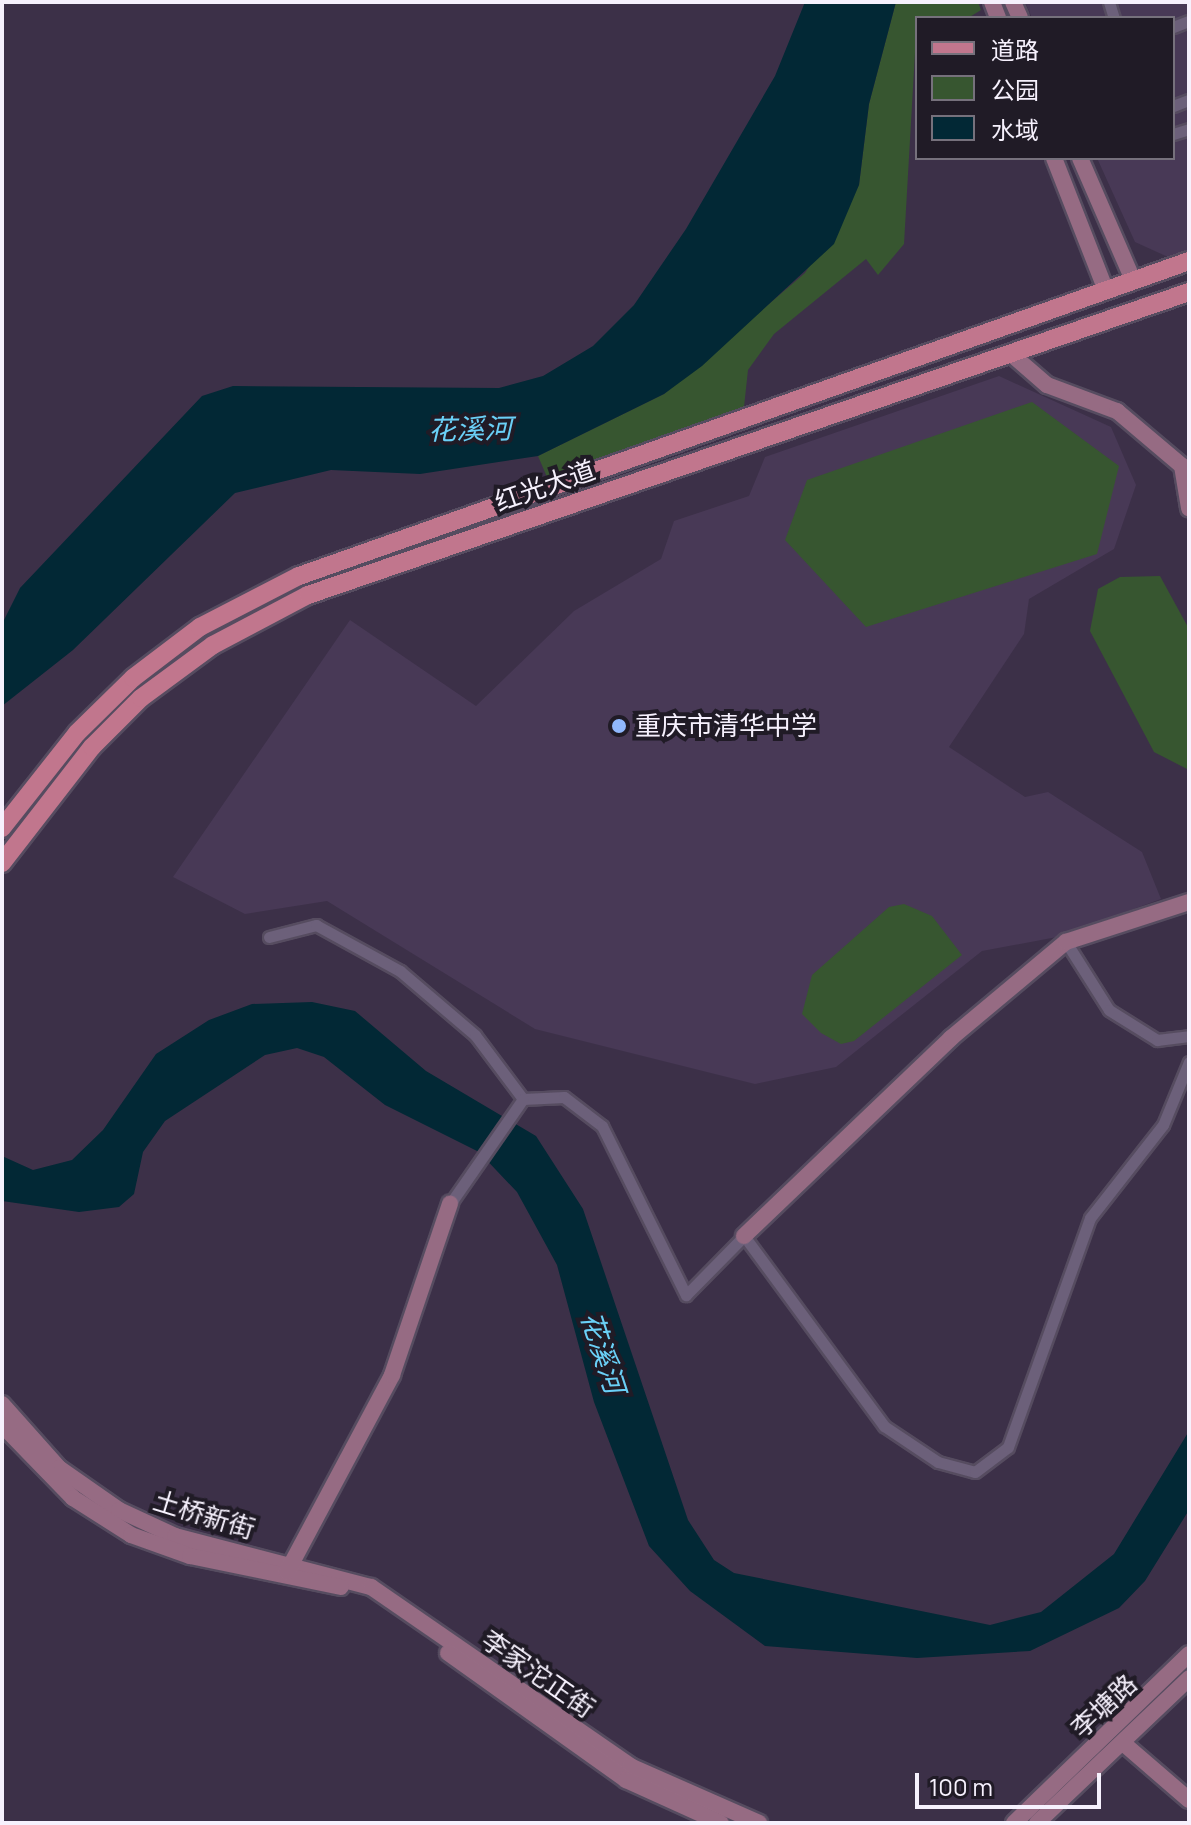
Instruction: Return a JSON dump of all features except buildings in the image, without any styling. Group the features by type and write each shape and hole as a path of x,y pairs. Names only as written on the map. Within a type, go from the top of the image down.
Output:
{"main road":[{"path":"1055,160 1106,291"},
{"path":"1081,160 1133,280"},
{"name":"红光大道","path":"2,828 77,733 133,678 200,627 299,576 1189,261"},
{"name":"红光大道","path":"2,863 92,747 141,698 213,645 308,595 1189,292"},
{"path":"1010,353 1047,385 1117,411 1182,466 1189,508"},
{"path":"744,1236 951,1038 1066,942 1189,902"},
{"path":"287,1571 392,1375 450,1204"},
{"name":"土桥新街","path":"2,1404 59,1468 119,1510 175,1536 287,1571"},
{"name":"土桥新街","path":"2,1425 73,1498 131,1535 287,1571"},
{"name":"李家沱正街","path":"287,1571 367,1597 601,1764 721,1823"},
{"name":"李家沱正街","path":"287,1571 371,1587 617,1759 759,1823"},
{"name":"李塘路","path":"1014,1823 1189,1654"},
{"name":"李塘路","path":"1037,1823 1189,1678"},
{"path":"1123,1743 1189,1800"}],"street":[{"path":"269,937 316,925 400,971 475,1035 523,1099"},
{"path":"1066,942 1109,1010 1157,1040 1189,1036"},
{"path":"523,1099 564,1097 602,1126 686,1295 744,1236 884,1426 938,1462 975,1472 1008,1447 1090,1218 1163,1125 1189,1062"},
{"path":"450,1204 523,1099"}],"shaded area":[{"path":"1025,2 1189,2 1189,250 1168,257 1135,242 1098,160 1175,160 1175,16 1031,16"},
{"name":"重庆市清华中学","path":"999,376 1111,427 1136,485 1114,549 1029,599 1024,634 949,747 1025,797 1048,792 1142,852 1161,899 1057,937 982,951 836,1067 755,1084 535,1029 327,901 245,914 173,877 350,620 476,706 574,611 661,559 674,521 749,496 765,457"}],"green space":[{"path":"896,2 978,2 981,10 971,16 915,16 904,244 878,275 866,259 774,334 748,370 744,407 547,477 538,456 664,394 805,273 859,185 869,104"},
{"path":"1032,402 1119,466 1097,554 866,627 785,540 807,480"},
{"path":"1160,576 1189,629 1189,770 1154,752 1090,631 1098,589 1120,577"},
{"path":"904,904 932,916 962,955 854,1041 841,1044 821,1033 802,1014 812,975 889,907"}],"water":[{"name":"花溪河","path":"805,2 896,2 869,104 859,185 834,244 702,366 664,394 538,456 420,474 331,470 235,493 73,650 2,706 2,624 20,588 202,396 233,386 499,388 543,376 593,346 634,305 686,229 775,76"},
{"name":"花溪河","path":"312,1002 355,1011 426,1071 536,1136 583,1209 688,1520 714,1560 734,1573 990,1625 1041,1612 1114,1554 1189,1431 1189,1510 1145,1581 1119,1608 1030,1651 917,1658 765,1646 690,1591 649,1546 594,1402 557,1265 517,1192 479,1152 385,1105 324,1057 297,1048 265,1055 165,1121 143,1152 134,1194 119,1207 79,1212 2,1201 2,1156 33,1170 72,1160 103,1130 156,1054 209,1020 252,1004"}],"place":[{"name":"重庆市清华中学","path":"619,726"}]}
